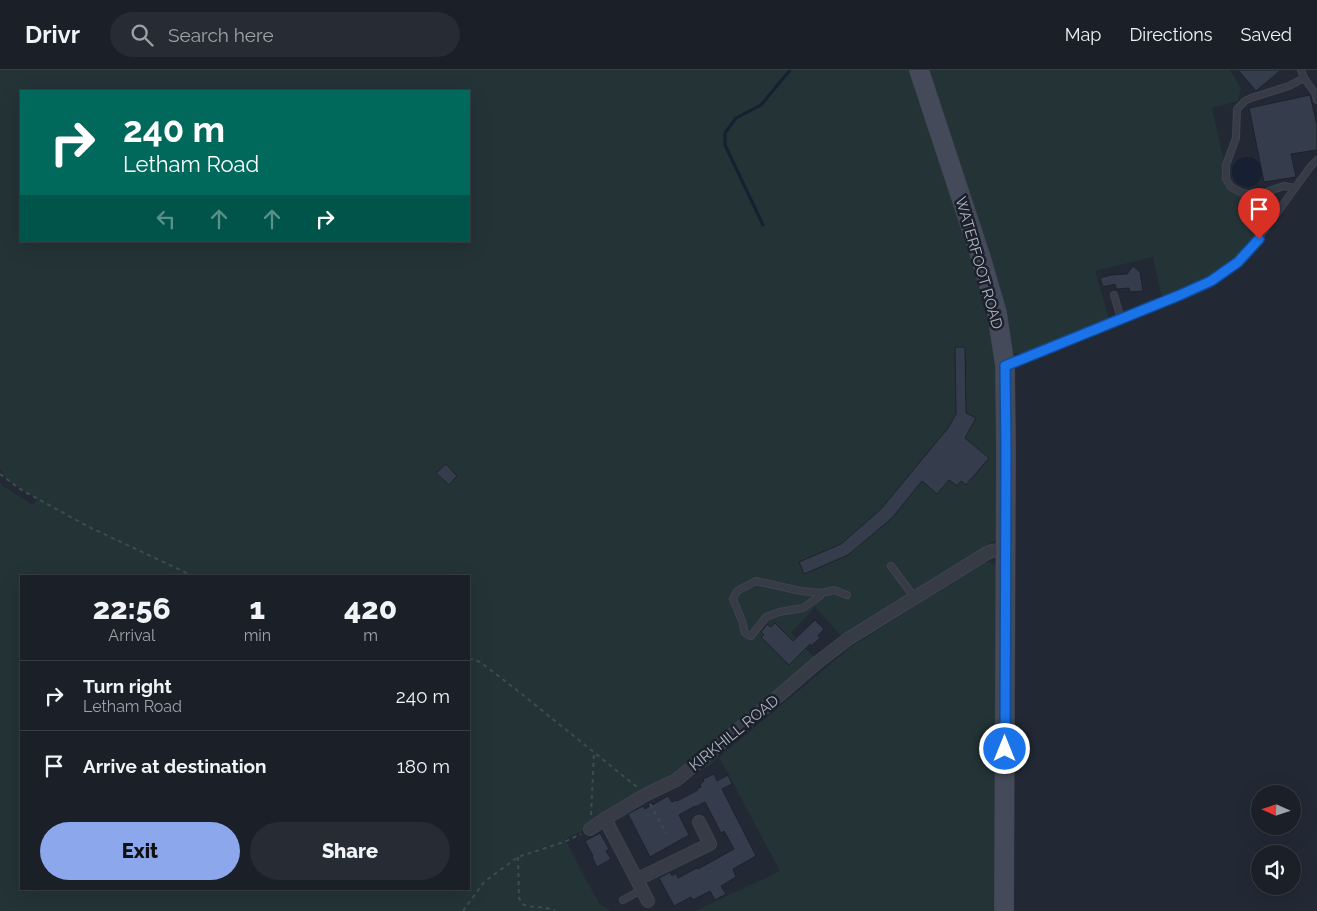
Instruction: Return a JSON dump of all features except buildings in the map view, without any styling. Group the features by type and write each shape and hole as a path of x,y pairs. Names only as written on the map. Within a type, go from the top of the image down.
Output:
{"street":[{"name":"WATERFOOT ROAD","path":"920,70 997,313 1005,366 1004,911"},
{"name":"KIRKHILL ROAD","path":"590,830 646,795 676,780 818,662 848,640 987,553 1006,549"},
{"path":"605,819 643,890 710,844 699,822"}],"lane":[{"path":"1301,70 1304,78 1315,93 1317,100"},
{"path":"1295,188 1284,186 1257,195 1242,193 1231,188 1226,179 1226,165 1236,138 1236,110 1251,98 1289,86 1304,78"},
{"path":"1005,366 1196,288 1226,272 1249,251 1310,166 1317,160"},
{"path":"1114,295 1121,319"},
{"path":"891,566 915,598"},
{"path":"822,593 803,608 779,612 766,617 751,636 745,633 733,599 737,591 756,581 801,591 822,593 834,590 847,594"},
{"path":"622,900 643,890"}],"path":[{"path":"0,474 20,489 87,526 192,575"},
{"path":"470,658 480,662 511,686 646,795 666,833"},
{"path":"463,911 484,882 518,857 564,842 590,830 594,752"},
{"path":"518,857 522,904 555,911"}],"shaded area":[{"path":"0,70 910,70 966,238 991,334 998,401 1002,536 842,637 815,607 791,633 815,658 669,776 646,789 653,798 565,839 600,904 610,911 0,911 0,482 3,486 33,505 37,499 7,480 0,469"},
{"path":"927,70 1230,70 1241,88 1238,101 1212,108 1224,162 1222,179 1230,190 1242,196 1266,218 1244,250 1209,277 1162,298 1153,257 1095,271 1109,319 1037,350 1012,353"},
{"path":"989,562 999,570 999,911 695,911 780,871 719,757 851,647 982,563"},
{"path":"716,752 719,757 709,766 693,774"}],"water":[{"path":"1247,157 1258,161 1262,172 1258,183 1247,187 1236,183 1232,172 1236,161"}],"waterway":[{"path":"763,225 725,145 725,133 736,118 761,105 790,70"}],"route":[{"path":"1005,749 1005,366 1211,281 1238,262 1259,239"}]}
